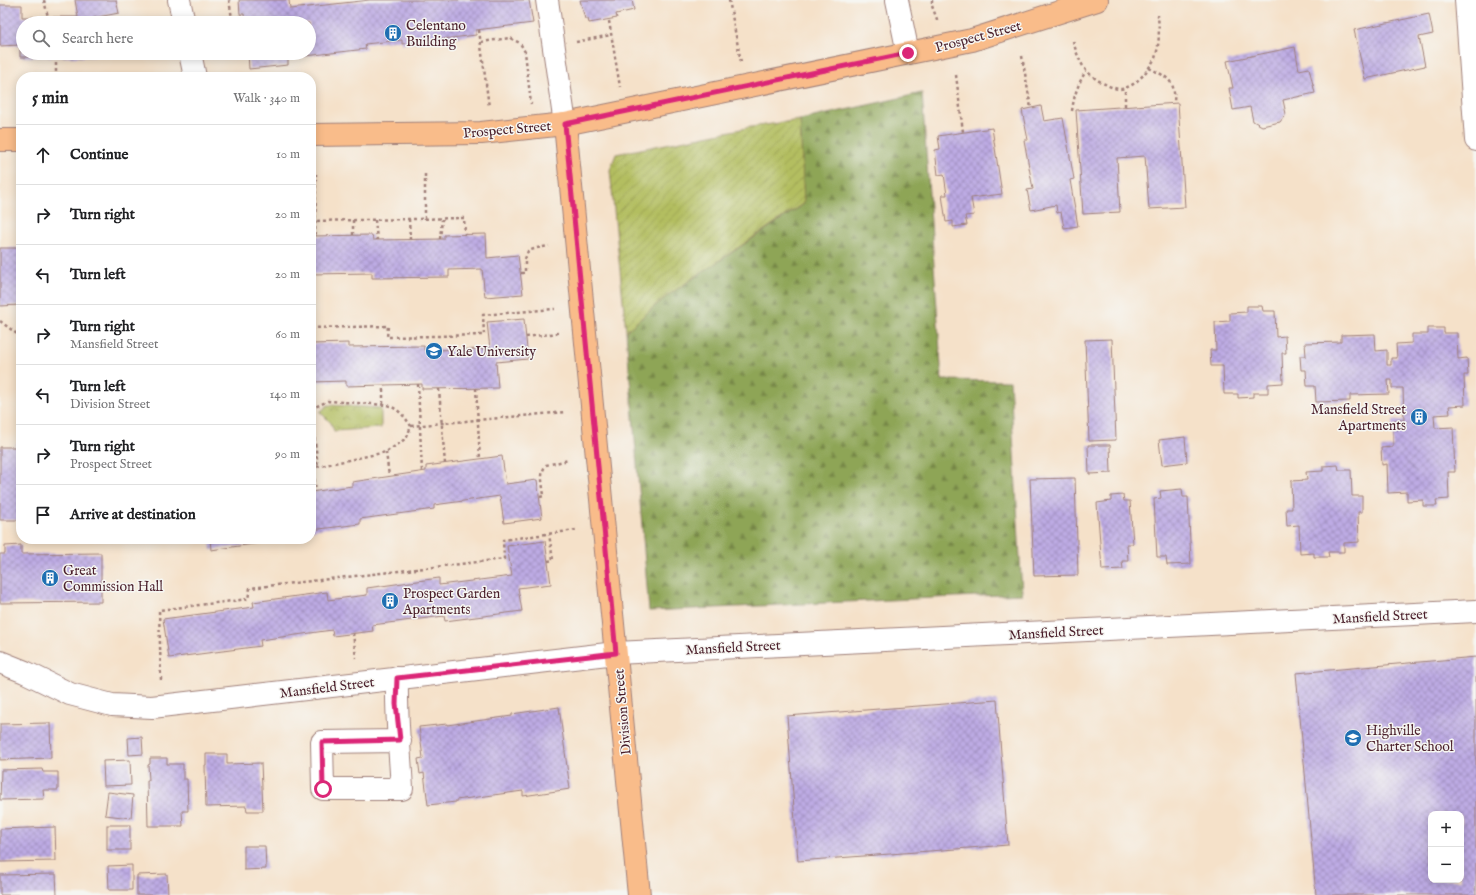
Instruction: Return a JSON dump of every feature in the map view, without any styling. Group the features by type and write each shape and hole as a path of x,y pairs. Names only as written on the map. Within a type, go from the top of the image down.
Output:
{"main road":[{"name":"Prospect Street","path":"316,135 481,132 565,124 972,40 1097,0"},
{"name":"Division Street","path":"565,124 639,895"},
{"path":"0,140 16,140"}],"street":[{"path":"179,0 182,16"},
{"path":"547,0 565,124"},
{"path":"897,0 908,53"},
{"path":"1466,0 1476,140"},
{"path":"191,60 194,72"},
{"name":"Mansfield Street","path":"0,662 25,672 70,694 112,705 152,707 616,653 1476,611"},
{"path":"397,678 396,704 400,740"}],"path":[{"path":"44,0 48,16"},
{"path":"229,0 232,16"},
{"path":"728,0 741,62"},
{"path":"932,0 932,6 938,22"},
{"path":"1073,41 1078,57 1086,71 1105,84 1115,88 1125,89 1136,82 1149,68 1155,57 1159,35 1158,15"},
{"path":"609,21 620,87"},
{"path":"479,30 489,107"},
{"path":"573,42 611,35"},
{"path":"481,42 510,38 520,43 525,52 531,105"},
{"path":"1022,56 1031,108"},
{"path":"56,60 56,72"},
{"path":"1149,68 1166,76 1172,84 1175,93 1174,103"},
{"path":"1072,111 1073,99 1078,84 1086,71"},
{"path":"956,75 963,132"},
{"path":"1125,89 1125,106"},
{"path":"425,172 425,219"},
{"path":"316,174 316,221 464,218 465,234"},
{"path":"409,219 410,239"},
{"path":"440,239 442,219"},
{"path":"353,220 353,235"},
{"path":"375,220 377,240"},
{"path":"521,273 525,273 525,259 528,251 549,246"},
{"path":"316,328 388,326 387,336 484,336 483,315 555,309"},
{"path":"0,321 16,333"},
{"path":"526,337 558,332"},
{"path":"418,384 422,472"},
{"path":"383,385 383,404"},
{"path":"476,388 480,459"},
{"path":"439,389 444,464"},
{"path":"316,407 328,401 383,404 394,408 401,413 411,426"},
{"path":"411,426 565,412"},
{"path":"316,450 318,467 386,452 407,437 411,426"},
{"path":"386,452 389,476"},
{"path":"540,497 544,496 542,470 546,465 569,460"},
{"path":"161,680 159,610 248,599 250,588 504,559 503,540 576,530"},
{"path":"548,561 553,560 549,534"},
{"path":"353,633 356,658"}],"green space":[{"path":"922,93 942,380 1010,381 1022,594 649,611 626,331 667,296 804,204 800,120"},
{"path":"800,120 804,203 667,296 626,331 610,170 616,154 751,127"},
{"path":"328,405 381,408 381,428 334,431 331,423 320,412"}],"building":[{"path":"75,0 116,0 119,13 103,16 78,16"},
{"name":"Celentano Building","path":"239,0 289,0 290,9 370,0 529,0 533,23 476,30 476,35 402,44 402,40 365,44 366,49 316,55 316,16 244,16 244,14 240,14"},
{"path":"580,0 632,0 634,10 616,14 617,18 589,23 588,19 585,19"},
{"path":"0,5 22,5 22,16 16,16 16,45 0,46"},
{"path":"1429,14 1433,34 1419,37 1425,66 1365,79 1354,30"},
{"path":"1295,47 1299,70 1309,68 1315,93 1283,100 1286,114 1280,122 1262,126 1253,121 1250,107 1233,110 1229,88 1233,88 1227,61"},
{"name":"Celentano Building","path":"248,60 288,60 288,65 249,69"},
{"path":"1178,103 1185,207 1149,209 1145,156 1117,158 1120,212 1083,214 1076,110"},
{"path":"1041,106 1044,121 1063,118 1074,179 1070,180 1078,226 1064,228 1061,212 1057,213 1056,205 1031,210 1027,190 1033,189 1024,140 1028,140 1022,110"},
{"path":"992,128 1002,194 971,198 974,215 965,216 967,225 953,227 953,221 946,222 942,195 947,195 944,174 938,175 935,150 940,149 938,136"},
{"path":"486,234 487,258 518,255 523,294 485,297 482,269 449,270 449,277 372,278 372,273 316,274 316,236 372,235 373,240 377,240 444,239 444,235"},
{"path":"0,248 16,248 16,305 0,306"},
{"name":"Mansfield Street Apartments","path":"1247,306 1262,306 1263,311 1275,311 1276,337 1285,336 1286,353 1282,353 1283,383 1268,384 1268,393 1253,393 1253,397 1238,398 1238,394 1224,394 1223,366 1211,366 1210,350 1216,350 1215,322 1230,321 1230,313 1247,312"},
{"path":"524,319 528,359 496,362 498,388 422,389 422,384 346,386 346,381 316,382 316,344 348,343 348,347 424,346 424,350 490,349 487,322"},
{"name":"Mansfield Street Apartments","path":"1428,328 1444,328 1444,333 1457,333 1458,359 1467,358 1468,375 1464,375 1465,405 1449,406 1450,414 1434,415 1435,428 1453,427 1455,472 1448,472 1449,499 1436,500 1437,506 1423,506 1423,500 1407,501 1407,492 1388,493 1387,464 1382,465 1381,448 1393,447 1393,420 1404,420 1403,388 1392,388 1392,380 1388,380 1389,394 1350,395 1350,401 1316,402 1315,386 1307,386 1306,370 1301,370 1300,356 1306,356 1305,343 1341,342 1341,335 1375,334 1376,351 1387,350 1387,365 1391,365 1391,358 1397,358 1396,344 1412,343 1412,334 1428,334"},
{"path":"1112,339 1116,440 1089,441 1085,340"},
{"path":"1185,437 1187,462 1162,465 1159,440"},
{"path":"1088,445 1110,445 1111,473 1089,474"},
{"path":"0,447 16,447 16,520 0,520"},
{"path":"502,456 506,484 537,480 542,518 504,523 500,496 434,505 434,509 360,519 360,524 316,529 316,491 352,486 352,482 426,471 426,466"},
{"name":"Mansfield Street Apartments","path":"1338,465 1339,470 1351,470 1352,496 1362,496 1362,512 1358,512 1359,542 1344,543 1344,552 1328,552 1329,557 1314,557 1314,553 1300,554 1299,525 1287,526 1286,509 1292,509 1291,481 1307,480 1306,472 1323,471 1323,466"},
{"path":"1075,478 1078,575 1034,576 1030,479"},
{"path":"1182,489 1183,497 1188,497 1191,564 1167,565 1166,557 1157,557 1154,499 1161,498 1160,491"},
{"path":"1123,495 1124,501 1130,501 1133,544 1127,544 1128,561 1122,561 1123,569 1102,570 1097,503 1111,501 1111,496"},
{"name":"Prospect Garden Apartments","path":"545,541 551,584 518,588 522,611 445,621 444,616 372,625 373,631 333,636 332,630 260,640 261,646 169,658 163,619 254,607 253,602 327,592 328,600 367,595 367,588 439,578 439,585 512,576 507,546"},
{"path":"210,544 253,544 211,550"},
{"name":"Great Commission Hall","path":"21,545 21,554 101,553 101,602 0,603 0,554 5,554 5,546"},
{"name":"Highville Charter School","path":"1476,657 1476,895 1316,895 1296,673"},
{"path":"997,700 1008,845 798,861 787,716"},
{"path":"559,707 570,789 523,796 523,791 428,805 424,773 420,774 418,759 423,758 419,727 447,725 512,716 512,714"},
{"path":"50,723 51,758 0,760 0,724"},
{"path":"142,737 143,754 129,755 128,738"},
{"path":"206,754 227,754 227,764 261,763 263,811 247,811 246,806 206,807"},
{"path":"150,758 167,758 167,764 183,764 183,779 187,779 188,811 182,811 183,826 148,826 147,780 149,780 148,765 150,764"},
{"path":"130,760 131,785 104,786 103,761"},
{"path":"42,769 43,772 58,772 58,790 43,790 44,799 0,800 1,770"},
{"path":"108,792 133,795 131,818 105,815"},
{"path":"107,825 130,825 130,850 107,850"},
{"path":"55,827 56,861 0,862 0,829"},
{"path":"244,846 265,846 266,869 244,870"},
{"path":"132,865 132,890 109,890 108,866"},
{"path":"56,874 57,895 0,895 0,875"},
{"path":"167,874 168,895 137,895 137,875"}],"place":[{"name":"Celentano Building","path":"393,33"},
{"name":"Yale University","path":"434,351"},
{"name":"Mansfield Street Apartments","path":"1419,417"},
{"name":"Great Commission Hall","path":"50,578"},
{"name":"Prospect Garden Apartments","path":"390,601"},
{"name":"Highville Charter School","path":"1353,738"}],"route":[{"path":"323,789 322,742 400,740 396,704 397,678 616,653 565,124 629,109 908,53"}]}
